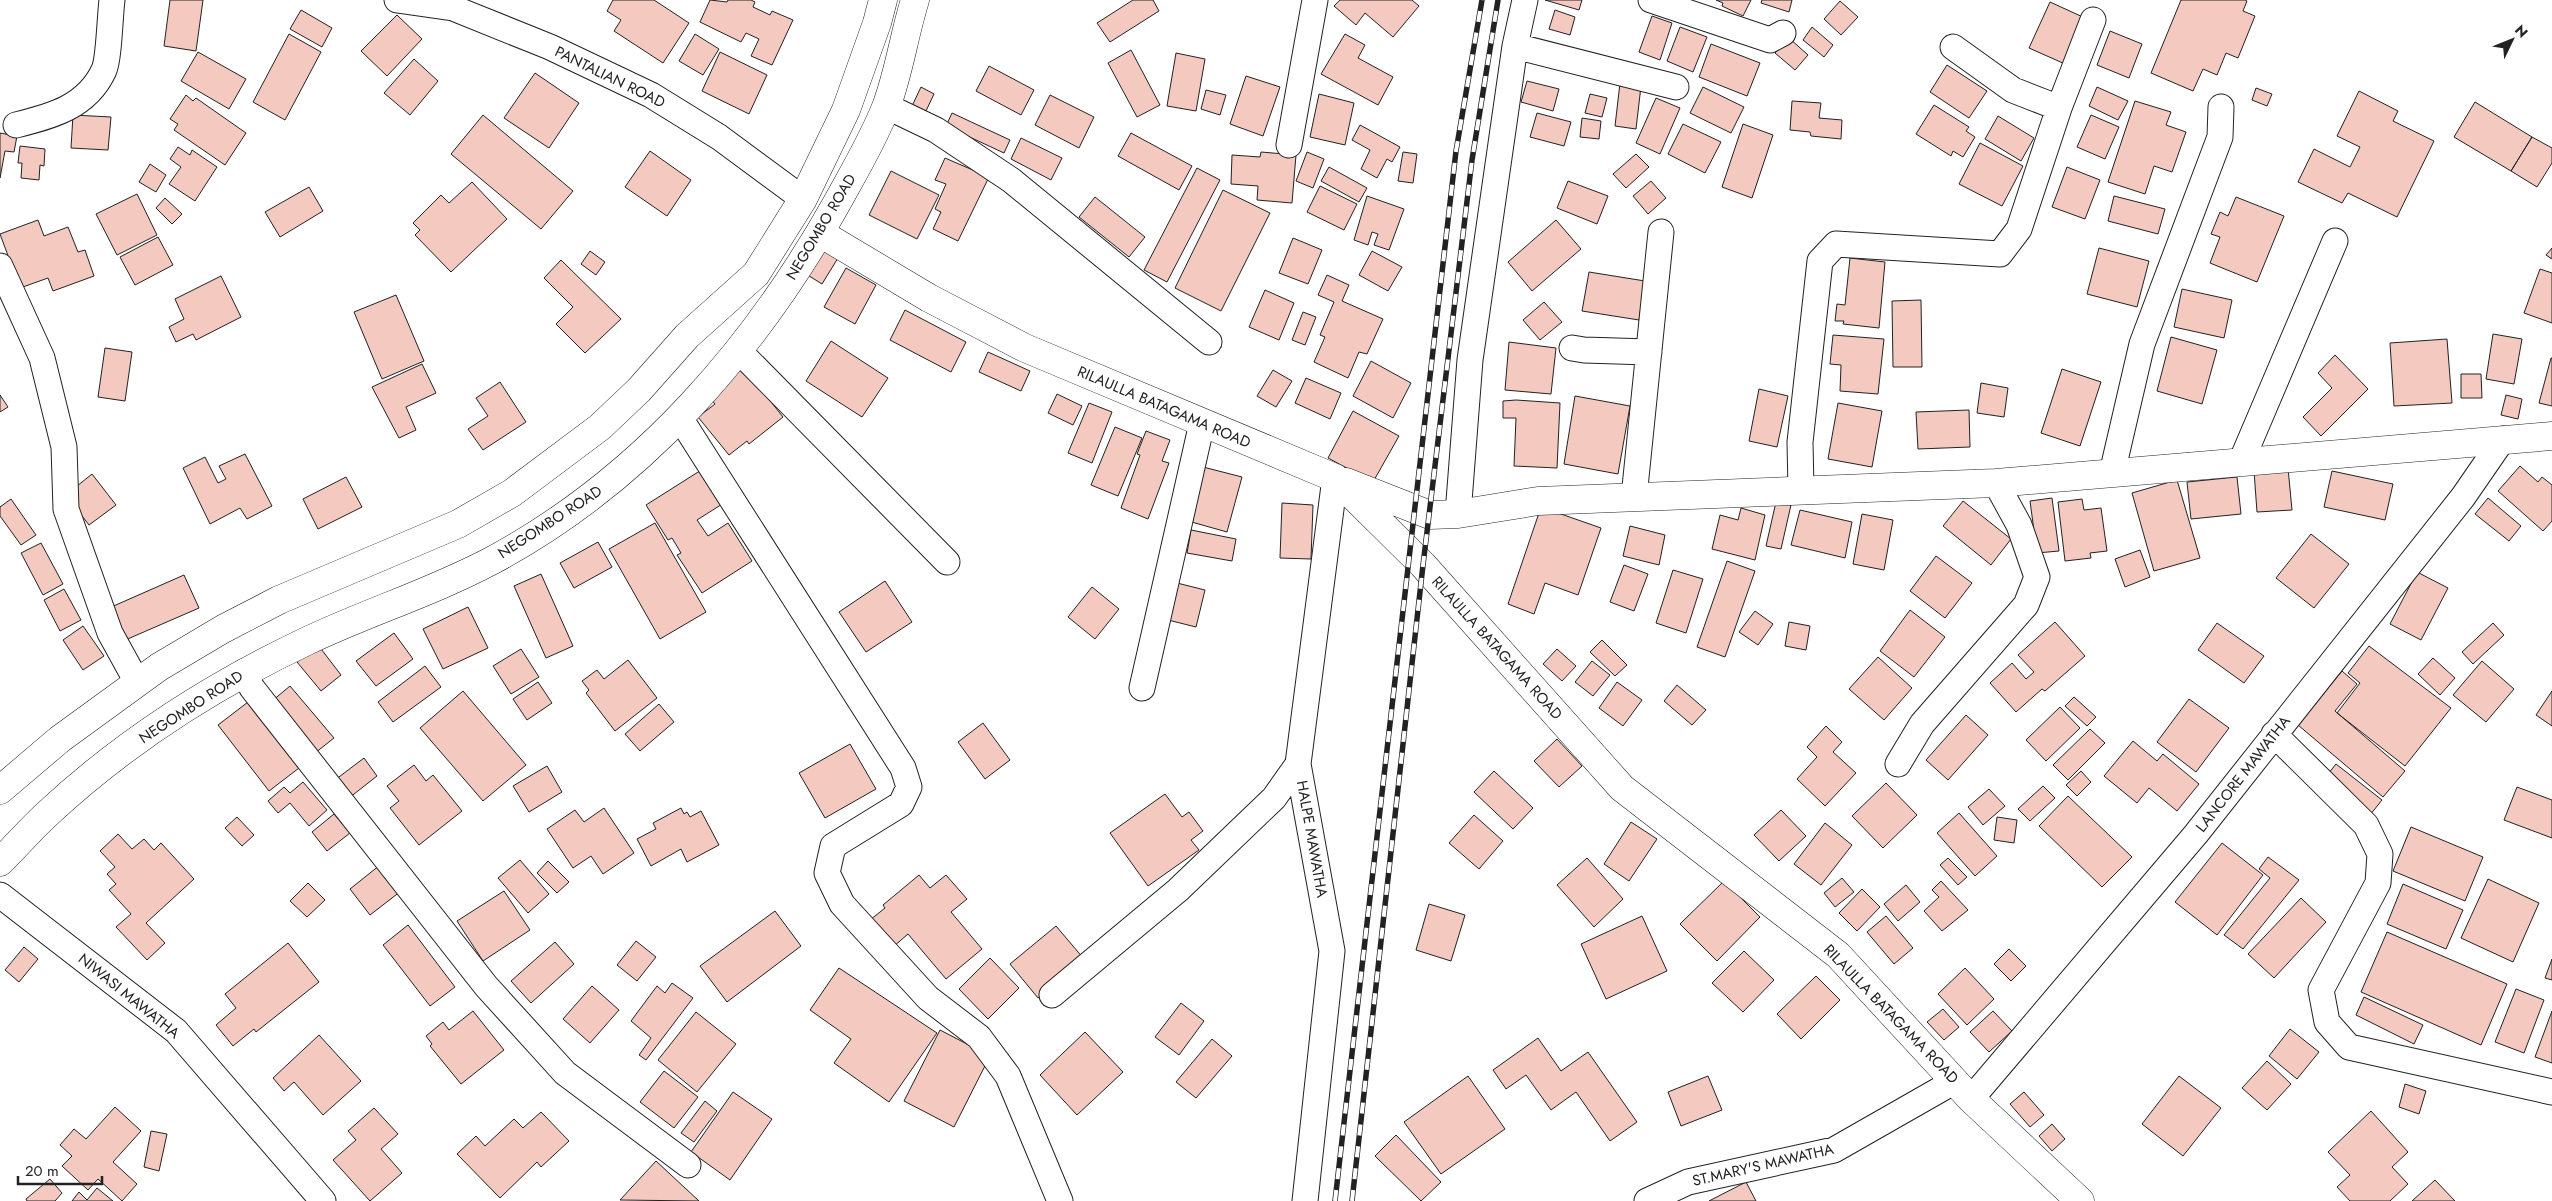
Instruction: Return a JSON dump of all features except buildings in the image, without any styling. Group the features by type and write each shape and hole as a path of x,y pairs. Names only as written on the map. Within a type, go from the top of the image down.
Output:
{"main road":[{"name":"NEGOMBO ROAD","path":"2,784 137,682 224,628 279,600 458,524 512,493 566,454 607,421 639,390 688,336 756,274 803,199 846,110 877,23 882,0"},
{"name":"NEGOMBO ROAD","path":"0,862 46,815 122,752 206,694 244,672 309,640 491,561 582,505 630,467 680,418 738,350 781,294 820,233 866,152 886,106 915,0"},
{"name":"RILAULLA BATAGAMA ROAD","path":"820,233 929,298 1025,348 1335,478 1423,565 1622,788 1838,955 1963,1090 2080,1201"},
{"path":"1335,478 1430,515 1458,514 1538,501 1996,483 2552,436"}],"street":[{"path":"16,125 57,114 83,100 104,69 112,0"},
{"name":"PANTALIAN ROAD","path":"397,0 456,4 651,95 719,137 803,199"},
{"path":"1289,145 1315,0"},
{"path":"1458,514 1470,360 1515,46 1524,0"},
{"path":"1651,0 1770,40 1782,33"},
{"path":"1801,490 1800,442 1820,261 1836,244 2000,254 2018,229 2059,108 2092,20"},
{"path":"1515,46 1676,88"},
{"path":"1954,47 2013,90 2059,108"},
{"path":"886,106 936,130 1011,180 1209,342"},
{"path":"2112,473 2142,344 2220,136 2222,106"},
{"path":"1634,497 1661,232"},
{"path":"2241,462 2335,241"},
{"path":"0,266 42,358 64,447 66,509 110,633 137,682"},
{"path":"1572,348 1649,352"},
{"path":"738,350 947,562"},
{"path":"680,418 903,768 909,787 901,804 833,846 827,873 842,904 928,998 980,1037 1008,1076 1060,1201"},
{"path":"1142,688 1202,423"},
{"name":"LANCORE MAWATHA","path":"1963,1090 2196,834 2463,497 2503,439"},
{"name":"HALPE MAWATHA","path":"1304,1201 1332,950 1298,764 1335,478"},
{"path":"1898,764 1922,724 2026,605 2037,577 2019,525 1996,483"},
{"path":"244,672 252,688 486,986 565,1073 688,1165"},
{"path":"2274,734 2366,825 2380,854 2378,883 2321,990 2327,1022 2350,1047 2552,1092"},
{"path":"1052,995 1178,890 1274,798 1298,764"},
{"name":"NIWASI MAWATHA","path":"0,895 176,1031 323,1201"},
{"name":"ST.MARY'S MAWATHA","path":"1647,1201 1688,1182 1834,1150 1963,1090"}],"railway":[{"path":"1335,1201 1456,151 1482,0"},
{"path":"1352,1201 1423,565 1472,160 1498,0"}]}
